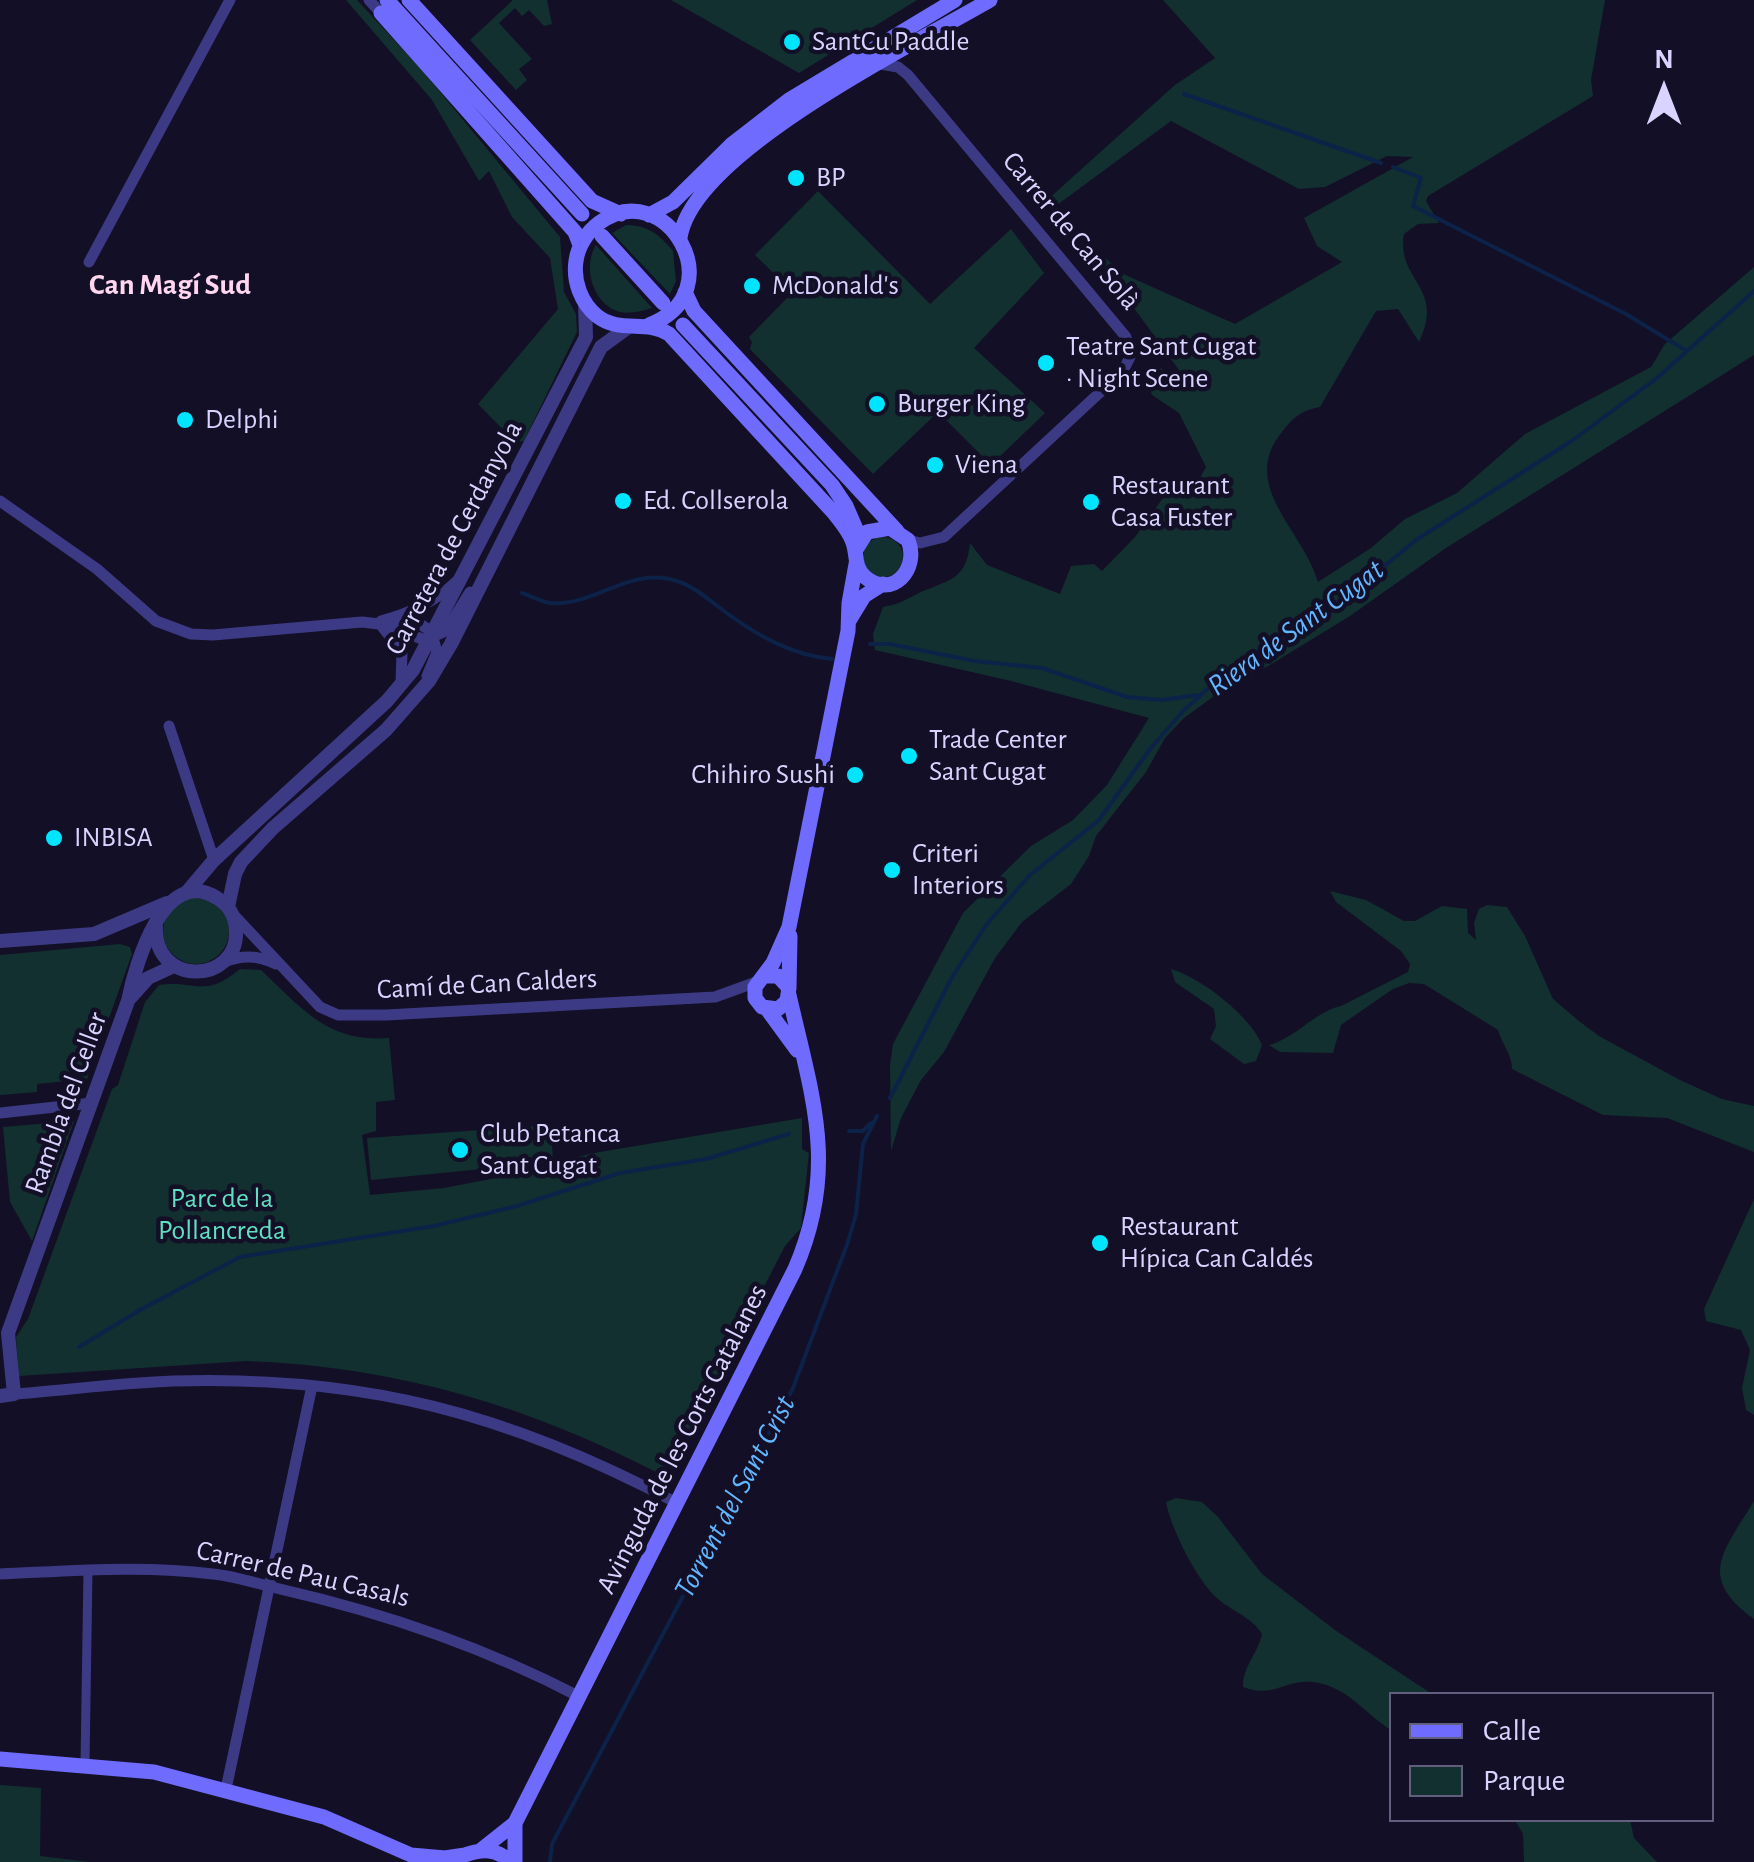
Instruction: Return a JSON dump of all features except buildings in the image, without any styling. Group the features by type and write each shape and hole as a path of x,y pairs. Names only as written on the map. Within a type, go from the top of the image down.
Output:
{"main road":[{"path":"408,0 592,202 621,214 650,215 668,225 680,238 688,260 685,292 668,316 649,325 626,328 605,321 586,304 575,272 580,245 598,224 621,214"},
{"path":"650,215 673,202 731,146 781,106 955,0"},
{"path":"680,238 690,209 747,152 811,104 990,0"},
{"path":"384,7 582,214"},
{"path":"384,7 566,222 580,245"},
{"path":"602,236 663,303"},
{"path":"685,292 694,311 913,554 909,569 896,582 882,584 864,596 849,625"},
{"path":"649,325 668,334 818,492 851,537 865,577 882,584"},
{"path":"684,325 832,485 846,506 857,552"},
{"path":"832,485 897,532"},
{"path":"857,552 872,529 897,532"},
{"name":"Avinguda de les Corts Catalanes","path":"514,1862 515,1823 795,1269 810,1231 819,1185 819,1125 789,992 790,927 849,625 848,603 857,552"},
{"name":"Avinguda de les Corts Catalanes","path":"761,979 779,954 790,927"},
{"path":"778,976 789,992 784,1006 764,1008 754,993 761,979 778,976"},
{"name":"Avinguda de les Corts Catalanes","path":"764,1008 802,1059"},
{"path":"0,1757 154,1772 324,1817 415,1858 500,1854 514,1862"},
{"name":"Avinguda de les Corts Catalanes","path":"466,1855 515,1823"}],"street":[{"path":"89,262 230,0"},
{"path":"369,0 384,7"},
{"name":"Carrer de Can Solà","path":"880,64 898,66 908,75 1126,337 1130,357 1124,371 944,537 920,543 897,532"},
{"name":"Carretera de Cerdanyola","path":"187,892 214,860 401,684 434,636 586,337 586,304"},
{"name":"Carretera de Cerdanyola","path":"230,910 235,874 253,849 386,730 422,690 451,644 601,347 626,328"},
{"path":"0,501 62,542 156,622 171,630 213,635 377,622 404,626 406,632 426,640 454,623 475,582 484,577"},
{"path":"377,622 414,610 440,596 469,568"},
{"path":"377,622 392,635 402,652 401,684"},
{"path":"422,690 437,652 434,636"},
{"path":"169,726 214,860"},
{"path":"0,942 94,934 187,892 205,892 230,910 236,939 222,962"},
{"path":"168,902 156,923 158,948 174,966 199,972 237,957 259,956 281,966"},
{"name":"Camí de Can Calders","path":"230,910 320,1007 338,1015 715,997 764,1008"},
{"name":"Rambla del Celler","path":"7,1395 4,1334 156,923"},
{"name":"Rambla del Celler","path":"128,1002 148,978 174,966"},
{"name":"Camí de Can Calders","path":"715,997 761,979"},
{"path":"0,1113 92,1103"},
{"path":"7,1395 173,1381 312,1386 441,1406 578,1453 677,1503"},
{"path":"226,1788 312,1386"},
{"name":"Carrer de Pau Casals","path":"0,1574 127,1569 216,1574 428,1629 580,1697"},
{"path":"86,1764 88,1570"}],"green space":[{"path":"346,0 357,0 421,69 560,237 564,292 576,314 577,332 524,441 515,442 478,404 558,309 550,258 512,217 489,171 479,181 432,100"},
{"path":"513,0 547,0 552,24 544,26 529,10 522,16 515,8 499,23 532,59 519,69 527,80 516,90 470,40"},
{"name":"SantCu Paddle","path":"671,0 917,0 799,73"},
{"path":"1163,0 1605,0 1591,80 1593,96 1428,196 1426,201 1439,223 1418,224 1404,234 1403,250 1427,309 1419,342 1398,309 1376,311 1320,407 1294,419 1270,452 1270,489 1318,582 1371,548 1405,519 1457,493 1525,434 1651,367 1665,344 1754,267 1754,355 1446,548 1350,616 1225,688 1184,718 1165,738 1146,772 1096,836 1089,856 1071,884 1022,922 995,958 944,1052 921,1080 901,1118 891,1151 893,1044 963,913 1031,846 1073,820 1107,785 1149,718 875,650 873,634 883,607 949,581 965,564 970,543 987,565 1060,594 1071,566 1094,564 1102,571 1135,537 1170,488 1188,499 1206,467 1179,413 1152,395 1146,376 1158,366 1195,392 1078,231 1121,273 1235,324 1342,262 1317,246 1304,218 1413,157 1387,156 1325,187 1299,189 1171,121 1053,208 1046,201 1175,85 1215,58"},
{"path":"818,191 930,304 1011,229 1044,273 974,348 1045,413 991,465 938,412 873,474 750,349 749,337 793,292 755,255"},
{"path":"626,225 653,232 673,251 676,281 670,294 612,233"},
{"path":"596,245 652,308 620,312 603,302 590,274"},
{"path":"883,537 897,543 903,557 897,571 883,577 869,571 863,557 869,543"},
{"path":"1330,891 1366,900 1404,921 1415,921 1442,906 1467,909 1468,933 1476,940 1474,923 1479,909 1487,905 1507,907 1525,936 1553,999 1599,1036 1680,1080 1722,1099 1754,1106 1754,1152 1667,1118 1603,1115 1512,1069 1498,1030 1424,984 1409,983 1393,989 1341,1025 1333,1053 1280,1052 1269,1045 1331,1009 1408,972 1410,964 1401,951 1336,902"},
{"path":"196,898 219,908 229,931 219,954 196,964 173,954 163,931 173,908"},
{"path":"120,944 130,947 132,954 87,1079 37,1084 37,1092 0,1095 0,955"},
{"name":"Parc de la Pollancreda","path":"240,969 261,970 303,1010 332,1029 367,1038 389,1038 395,1100 376,1102 376,1131 362,1135 370,1195 444,1188 527,1172 588,1154 802,1118 802,1149 809,1153 801,1228 785,1246 666,1477 515,1411 412,1382 358,1372 247,1361 19,1376 16,1337 28,1319 112,1089 118,1085 145,1002 159,985 208,986"},
{"path":"1171,969 1211,990 1237,1011 1262,1045 1256,1061 1244,1064 1210,1039 1216,1026 1214,1009 1175,982"},
{"path":"74,1121 32,1241 10,1202 3,1127"},
{"name":"Club Petanca Sant Cugat","path":"551,1125 553,1162 371,1180 367,1138"},
{"path":"1754,1199 1754,1415 1746,1410 1742,1388 1750,1350 1741,1330 1706,1321 1704,1309"},
{"path":"1176,1498 1202,1502 1262,1574 1335,1630 1429,1692 1389,1692 1389,1728 1345,1694 1324,1684 1302,1682 1263,1691 1243,1687 1262,1634 1210,1591 1179,1540 1166,1502"},
{"path":"1754,1501 1754,1619 1725,1590 1721,1563"},
{"path":"0,1785 41,1788 40,1856 90,1862 0,1862"},
{"path":"1516,1822 1630,1822 1634,1838 1657,1862 1524,1862 1523,1834"}],"waterway":[{"path":"1184,94 1381,163"},
{"path":"1393,167 1421,178 1413,206 1626,314 1685,350"},
{"name":"Riera de Sant Cugat","path":"890,1098 951,979 986,925 1029,876 1099,820 1150,749 1184,710 1228,671 1354,591 1416,540 1573,440 1657,378 1754,291"},
{"path":"522,593 548,602 566,602 638,579 669,579 693,588 777,644 832,659"},
{"path":"870,644 1042,668 1127,697 1162,700 1198,695"},
{"name":"Torrent del Sant Crist","path":"550,1862 552,1844 793,1388 848,1242 856,1214 863,1144 877,1116"},
{"name":"Riera de Sant Cugat","path":"849,1131 863,1131 871,1123"},
{"name":"Riera de Sant Cugat","path":"79,1347 240,1257 434,1226 517,1206 620,1173 706,1159 789,1134"}],"place":[{"name":"SantCu Paddle","path":"792,42"},
{"name":"BP","path":"796,178"},
{"name":"McDonald's","path":"752,286"},
{"name":"Teatre Sant Cugat · Night Scene","path":"1046,363"},
{"name":"Burger King","path":"877,404"},
{"name":"Delphi","path":"185,420"},
{"name":"Viena","path":"935,465"},
{"name":"Ed. Collserola","path":"623,501"},
{"name":"Restaurant Casa Fuster","path":"1091,502"},
{"name":"Trade Center Sant Cugat","path":"909,756"},
{"name":"Chihiro Sushi","path":"855,775"},
{"name":"INBISA","path":"54,838"},
{"name":"Criteri Interiors","path":"892,870"},
{"name":"Club Petanca Sant Cugat","path":"460,1150"},
{"name":"Restaurant Hípica Can Caldés","path":"1100,1243"}],"district":[{"name":"Can Magí Sud","path":"170,285"}]}
